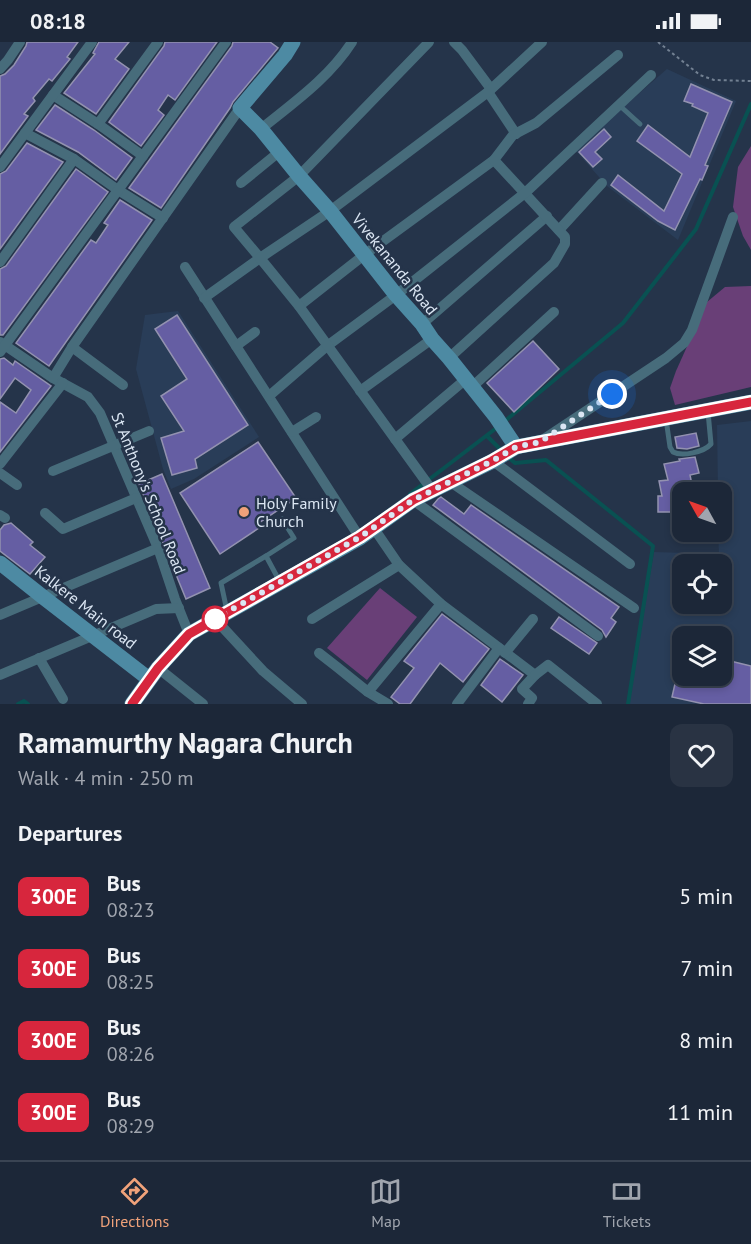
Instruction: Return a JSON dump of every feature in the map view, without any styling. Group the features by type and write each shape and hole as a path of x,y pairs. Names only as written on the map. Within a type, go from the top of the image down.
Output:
{"street":[{"path":"0,69 20,42"},
{"path":"0,167 92,42"},
{"path":"98,124 158,42"},
{"path":"2,346 226,42"},
{"path":"0,464 58,380 72,347 240,108 285,55 293,42"},
{"path":"261,129 312,88 346,52 352,42"},
{"path":"471,42 458,46 490,90 516,134"},
{"path":"204,298 330,211 490,90 542,42"},
{"path":"424,43 299,176 234,227 298,306 428,484"},
{"path":"298,306 494,160 513,135 536,123 618,55"},
{"path":"269,396 327,346 396,295 525,193 651,75"},
{"path":"53,95 143,156"},
{"name":"Vivekananda Road","path":"240,108 261,129 330,211 496,417 516,447"},
{"path":"25,133 74,159 163,218"},
{"path":"241,183 279,152"},
{"path":"0,262 74,159"},
{"path":"449,358 554,263 565,244 564,237 559,230 494,160"},
{"path":"559,230 602,183"},
{"path":"422,324 547,216"},
{"path":"540,442 666,358 684,343 692,330 733,217"},
{"path":"185,267 360,537"},
{"path":"395,439 469,383 554,312"},
{"path":"236,346 255,332"},
{"path":"360,391 432,339"},
{"name":"St Anthony's School Road","path":"2,346 88,398 100,413 158,548 189,634"},
{"path":"72,347 123,385"},
{"path":"132,704 154,673 189,634 360,537 413,500 428,484 449,482 516,447 751,402"},
{"path":"292,432 316,417"},
{"path":"53,471 149,431"},
{"path":"492,461 630,564"},
{"path":"0,473 17,485"},
{"path":"449,482 634,608"},
{"path":"45,513 63,529 136,498"},
{"path":"413,500 598,636"},
{"path":"373,527 399,565 441,604 535,675"},
{"path":"0,615 158,548"},
{"name":"Kalkere Main road","path":"0,563 94,635 154,673"},
{"path":"312,619 399,565"},
{"path":"368,692 441,604"},
{"path":"0,675 156,609 178,608"},
{"path":"221,616 263,671 302,704"},
{"path":"457,704 533,619"},
{"path":"319,653 368,692 388,704"},
{"path":"39,658 63,699"},
{"path":"528,704 532,698 522,689 548,665 597,704"},
{"path":"154,673 203,704"}],"lane":[{"path":"619,105 640,124"},
{"path":"666,418 670,447 673,452 681,455 706,449 711,444 707,411"},
{"path":"221,616 220,583 294,538 282,519"},
{"path":"266,556 280,583"}],"path":[{"path":"658,42 700,75 714,80 750,81"}],"shaded area":[{"path":"667,69 736,101 678,240 607,186 576,151"},
{"path":"751,146 751,250 743,236 733,207 738,167"},
{"path":"751,286 751,387 675,405 670,388 707,302 725,287"},
{"path":"178,311 259,437 194,479 171,489 163,469 136,369 145,315"},
{"path":"751,421 751,704 627,704 654,552 719,554 718,542 732,542 732,482 718,482 717,425"},
{"path":"380,588 417,617 367,680 327,648"}],"building":[{"path":"27,42 78,42 67,57 70,59 52,81 49,79 33,98 35,101 24,114 28,116 0,154 0,76 14,65"},
{"path":"99,42 129,42 115,59 129,69 96,114 64,93 95,54 93,53"},
{"path":"165,42 217,42 175,100 168,95 158,110 164,115 141,146 109,122"},
{"path":"233,42 270,42 278,48 233,102 161,208 129,188"},
{"path":"691,84 732,102 705,165 708,166 702,180 700,179 675,230 658,221 611,185 618,175 664,211 682,174 637,141 648,125 690,157 708,113 684,101"},
{"path":"55,105 132,158 116,180 78,152 36,130"},
{"path":"604,129 611,137 595,152 602,159 593,167 579,152"},
{"path":"27,143 63,162 0,249 0,174 6,171"},
{"path":"76,169 108,192 3,335 0,335 0,269 6,266"},
{"path":"120,200 152,220 49,366 16,343 91,240 96,243 108,225 104,223"},
{"path":"177,315 248,425 195,459 197,468 172,475 161,438 184,431 161,396 187,379 155,329"},
{"path":"533,341 559,369 514,412 487,383"},
{"path":"4,358 13,365 15,361 51,386 0,452 0,402 16,413 31,390 15,378 0,399 0,359"},
{"path":"696,433 699,446 687,449 677,448 675,437"},
{"path":"258,442 296,498 256,525 259,528 220,554 180,493"},
{"path":"695,457 699,473 690,475 691,482 672,482 672,512 658,512 658,496 662,496 659,481 668,480 664,464 680,461 679,459"},
{"path":"162,474 210,588 186,599 139,484"},
{"path":"441,497 464,514 471,505 619,607 611,618 616,622 606,637 602,630 433,505"},
{"path":"11,523 33,542 30,545 45,557 30,574 0,551 0,530 4,525"},
{"path":"442,614 489,649 463,682 440,663 410,704 400,704 391,697 414,668 404,661"},
{"path":"559,617 597,643 589,654 551,628"},
{"path":"500,659 523,675 502,702 481,685"},
{"path":"732,661 751,666 751,704 704,704 672,697 674,686 732,686"}],"waterway":[{"path":"505,421 623,323 696,229 751,104"},
{"path":"410,494 499,426"},
{"path":"487,436 503,452"},
{"path":"508,457 515,463 546,460 653,546 628,704"},
{"path":"18,704 24,701 28,704"}],"bus line":[{"name":"300E","path":"132,704 149,679 189,634 360,537 413,500 516,447 751,402"}],"place":[{"name":"Holy Family Church","path":"244,512"}],"route":[{"path":"215,619 360,537 413,500 516,447 540,442 612,394"}]}
